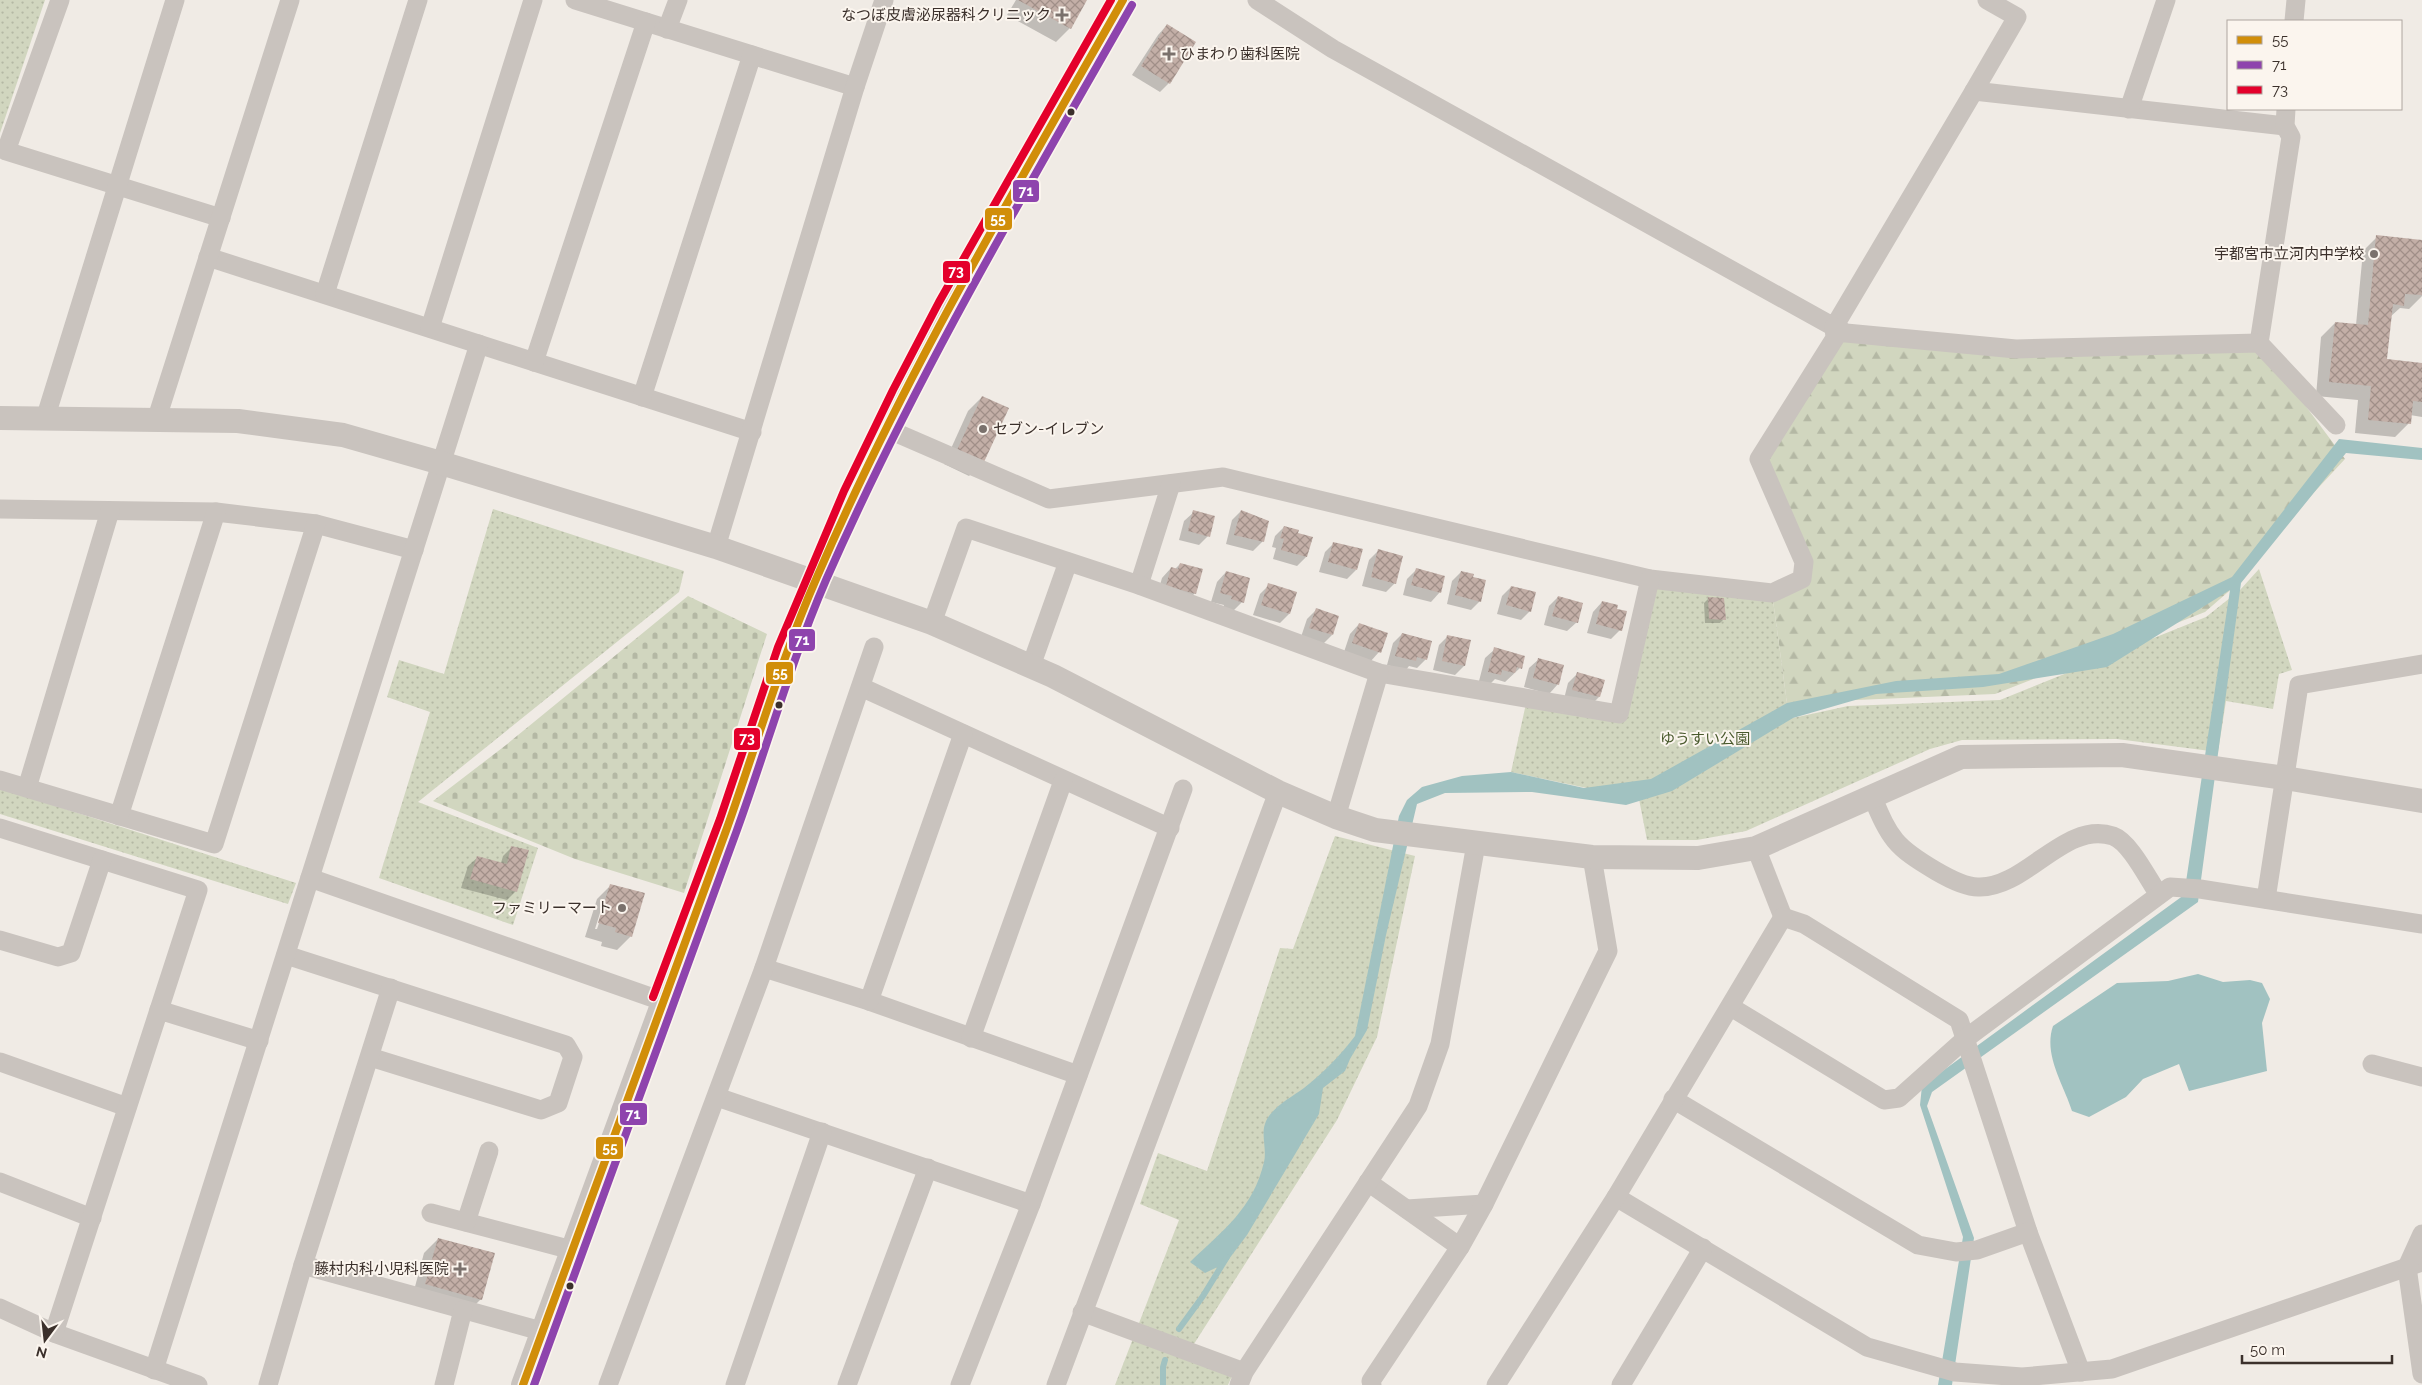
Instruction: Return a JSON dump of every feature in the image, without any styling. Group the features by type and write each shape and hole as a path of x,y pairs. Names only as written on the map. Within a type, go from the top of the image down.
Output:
{"street":[{"path":"60,0 6,151 220,218"},
{"path":"45,419 175,0"},
{"path":"156,421 290,0"},
{"path":"325,294 418,0"},
{"path":"430,328 533,0"},
{"path":"575,0 854,88"},
{"path":"667,29 678,0"},
{"path":"716,547 854,88 884,0"},
{"path":"523,1385 662,1000 729,822 787,650 816,581 885,428 948,307 1123,0"},
{"path":"1257,0 1333,49 1846,334 2016,349 2259,343 2336,425"},
{"path":"885,428 1049,499 1223,477 1650,579 1772,593 1802,579 1804,562 1759,459 1835,338 1834,328 2017,17 1987,0"},
{"path":"2129,109 2166,0"},
{"path":"2294,20 2296,0"},
{"path":"534,362 646,22"},
{"path":"642,396 752,55"},
{"path":"1974,91 2129,109 2286,118 2291,137 2259,343"},
{"path":"208,257 752,432"},
{"path":"154,1370 479,344"},
{"path":"0,418 238,422 343,435 442,463 716,547 932,623 1031,666 1278,792 1336,817 1375,830 1592,857 1698,858 1756,848 1961,757 2122,755 2285,778 2422,801"},
{"path":"1139,585 1171,484"},
{"path":"2,514 110,511 216,512 316,524 414,550"},
{"path":"27,788 110,511"},
{"path":"120,816 216,512"},
{"path":"0,780 214,844 316,524"},
{"path":"932,623 966,528 1139,585 1379,673 1619,714 1650,579"},
{"path":"1031,666 1068,562"},
{"path":"608,1385 764,968 874,647"},
{"path":"2266,900 2299,685 2422,664"},
{"path":"1336,817 1379,673"},
{"path":"861,687 1063,781 1170,828"},
{"path":"869,1001 963,734"},
{"path":"971,1038 1063,781"},
{"path":"960,1385 1031,1204 1183,789"},
{"path":"1056,1385 1278,792"},
{"path":"1872,796 1888,833 1909,855 1950,879 1978,888 2005,882 2071,840 2093,834 2113,836 2124,843 2159,895"},
{"path":"0,828 198,890 54,1332"},
{"path":"1082,1312 1242,1378 1418,1106 1440,1044 1476,844"},
{"path":"1756,848 1783,917"},
{"path":"1372,1385 1372,1382 1460,1247 1484,1204 1608,951 1592,857"},
{"path":"0,940 58,957 71,953 102,860"},
{"path":"310,878 662,1000"},
{"path":"1731,1007 1884,1100 1899,1098 1969,1051 2170,886 2422,924"},
{"path":"1496,1385 1616,1197 1783,917"},
{"path":"1783,917 1804,924 1959,1020 2028,1232 2082,1372"},
{"path":"286,955 566,1045 573,1057 558,1103 541,1110 370,1056"},
{"path":"764,968 869,1001 1078,1076"},
{"path":"274,1383 303,1265 390,988"},
{"path":"159,1010 259,1040"},
{"path":"0,1062 127,1107"},
{"path":"2372,1064 2422,1077"},
{"path":"717,1097 1031,1204"},
{"path":"1673,1099 1918,1245 1966,1250 2028,1232"},
{"path":"735,1385 822,1132"},
{"path":"466,1222 489,1151"},
{"path":"847,1385 928,1168"},
{"path":"0,1182 92,1218"},
{"path":"1368,1182 1460,1247"},
{"path":"1616,1197 1867,1347 1948,1371 2022,1377 2082,1372 2113,1377 2414,1265"},
{"path":"1407,1210 1484,1204"},
{"path":"431,1213 572,1250"},
{"path":"2422,1234 2414,1265 2422,1374"},
{"path":"1621,1385 1703,1248"},
{"path":"303,1265 542,1331"},
{"path":"0,1308 54,1332 198,1385"},
{"path":"444,1385 463,1310"}],"green space":[{"path":"0,0 45,0 0,133"},
{"path":"1835,338 2016,349 2259,343 2345,459 2282,527 2235,586 2205,612 1995,694 1787,703 1772,593 1801,579 1759,459"},
{"path":"493,509 684,571 679,592 418,802 538,848 513,925 379,878 430,712 387,697 399,660 444,674"},
{"name":"ゆうすい公園","path":"2259,569 2292,670 2279,674 2273,709 2226,701 2218,752 2117,739 1962,740 1930,749 1746,831 1697,840 1647,840 1639,799 1511,772 1527,699 1619,714 1650,579 1772,593 1787,703 1793,718 1848,706 2000,700 2206,617 2240,590"},
{"path":"688,596 767,634 684,893 575,859 433,801 506,745"},
{"path":"0,788 296,883 288,904 0,814"},
{"path":"1335,836 1415,856 1377,1037 1337,1120 1185,1358 1232,1376 1228,1385 1115,1385 1179,1220 1140,1204 1158,1153 1207,1171 1280,948 1293,949"}],"water":[{"path":"2339,439 2422,448 2422,460 2346,453 2241,583 2198,902 1932,1092 1927,1106 1974,1238 1952,1385 1938,1385 1963,1237 1920,1105 1922,1086 2184,895 2230,590 2107,667 1983,687 1876,694 1793,718 1672,791 1626,805 1532,792 1445,793 1417,804 1386,935 1367,1030 1345,1071 1323,1088 1319,1114 1247,1235 1226,1263 1205,1273 1190,1262 1235,1218 1252,1193 1264,1162 1264,1128 1268,1118 1282,1103 1318,1076 1338,1057 1355,1036 1399,816 1407,800 1422,787 1462,776 1511,772 1584,788 1651,779 1787,703 1896,681 1999,674 2113,634 2232,577"},
{"path":"2198,974 2223,982 2250,980 2262,983 2270,999 2262,1023 2267,1071 2189,1091 2179,1064 2143,1079 2126,1097 2089,1117 2072,1111 2053,1059 2051,1037 2053,1026 2117,983 2168,981"}],"building":[{"name":"なつぼ皮膚泌尿器科クリニック","path":"1018,0 1087,0 1071,29"},
{"name":"ひまわり歯科医院","path":"1167,24 1196,42 1170,84 1141,66"},
{"path":"2376,235 2422,240 2422,295 2405,294 2404,306 2393,304 2387,359 2422,363 2422,402 2413,401 2411,424 2368,420 2371,386 2329,382 2335,322 2368,325"},
{"name":"セブン-イレブン","path":"982,396 1009,408 984,462 957,450"},
{"path":"1193,510 1215,516 1210,537 1188,531"},
{"path":"1241,510 1269,521 1264,542 1234,535"},
{"path":"1284,526 1299,530 1298,533 1313,537 1307,557 1281,550 1284,539 1280,538"},
{"path":"1333,542 1363,549 1357,570 1328,562"},
{"path":"1378,549 1403,556 1396,584 1371,577"},
{"path":"1180,563 1203,569 1196,594 1166,586 1171,567 1178,569"},
{"path":"1416,568 1445,576 1441,593 1411,585"},
{"path":"1226,571 1250,578 1244,603 1231,599 1232,596 1220,593"},
{"path":"1461,571 1474,574 1473,577 1486,580 1481,602 1455,595"},
{"path":"1268,583 1297,592 1290,614 1261,605"},
{"path":"1511,586 1536,592 1531,612 1506,605"},
{"path":"1558,596 1583,603 1578,623 1552,616"},
{"path":"1708,597 1724,598 1726,620 1709,619"},
{"path":"1602,601 1618,605 1617,609 1627,611 1622,631 1596,624"},
{"path":"1316,608 1339,616 1333,635 1309,628"},
{"path":"1359,623 1388,633 1381,653 1352,643"},
{"path":"1402,633 1432,641 1427,660 1417,657 1416,661 1395,656"},
{"path":"1447,635 1471,640 1465,666 1442,661"},
{"path":"1494,647 1525,656 1522,669 1517,667 1515,673 1502,670 1501,675 1488,672"},
{"path":"1538,658 1564,665 1559,685 1533,678"},
{"path":"1577,672 1605,680 1600,697 1572,690"},
{"path":"511,846 529,850 517,892 470,879 477,856 507,864"},
{"name":"ファミリーマート","path":"610,884 645,893 632,937 615,932 616,928 598,923"},
{"name":"藤村内科小児科医院","path":"438,1238 495,1253 482,1300 425,1284"}],"waterway":[{"path":"1179,1329 1203,1296 1227,1257"},
{"path":"1163,1385 1165,1360"}],"transit line":[{"name":"73","path":"653,997 720,819 778,647 844,491 893,390 939,302 1111,0"},
{"name":"55","path":"523,1385 727,828 792,639 817,577 850,503 923,357 1001,213 1123,0"},
{"name":"71","path":"534,1385 737,830 790,673 826,580 860,506 933,360 1011,217 1132,5"}],"place":[{"name":"なつぼ皮膚泌尿器科クリニック","path":"1062,15"},
{"name":"ひまわり歯科医院","path":"1169,54"},
{"name":"宇都宮市立河内中学校","path":"2374,254"},
{"name":"セブン-イレブン","path":"983,429"},
{"name":"ファミリーマート","path":"622,908"},
{"name":"藤村内科小児科医院","path":"460,1269"}]}
